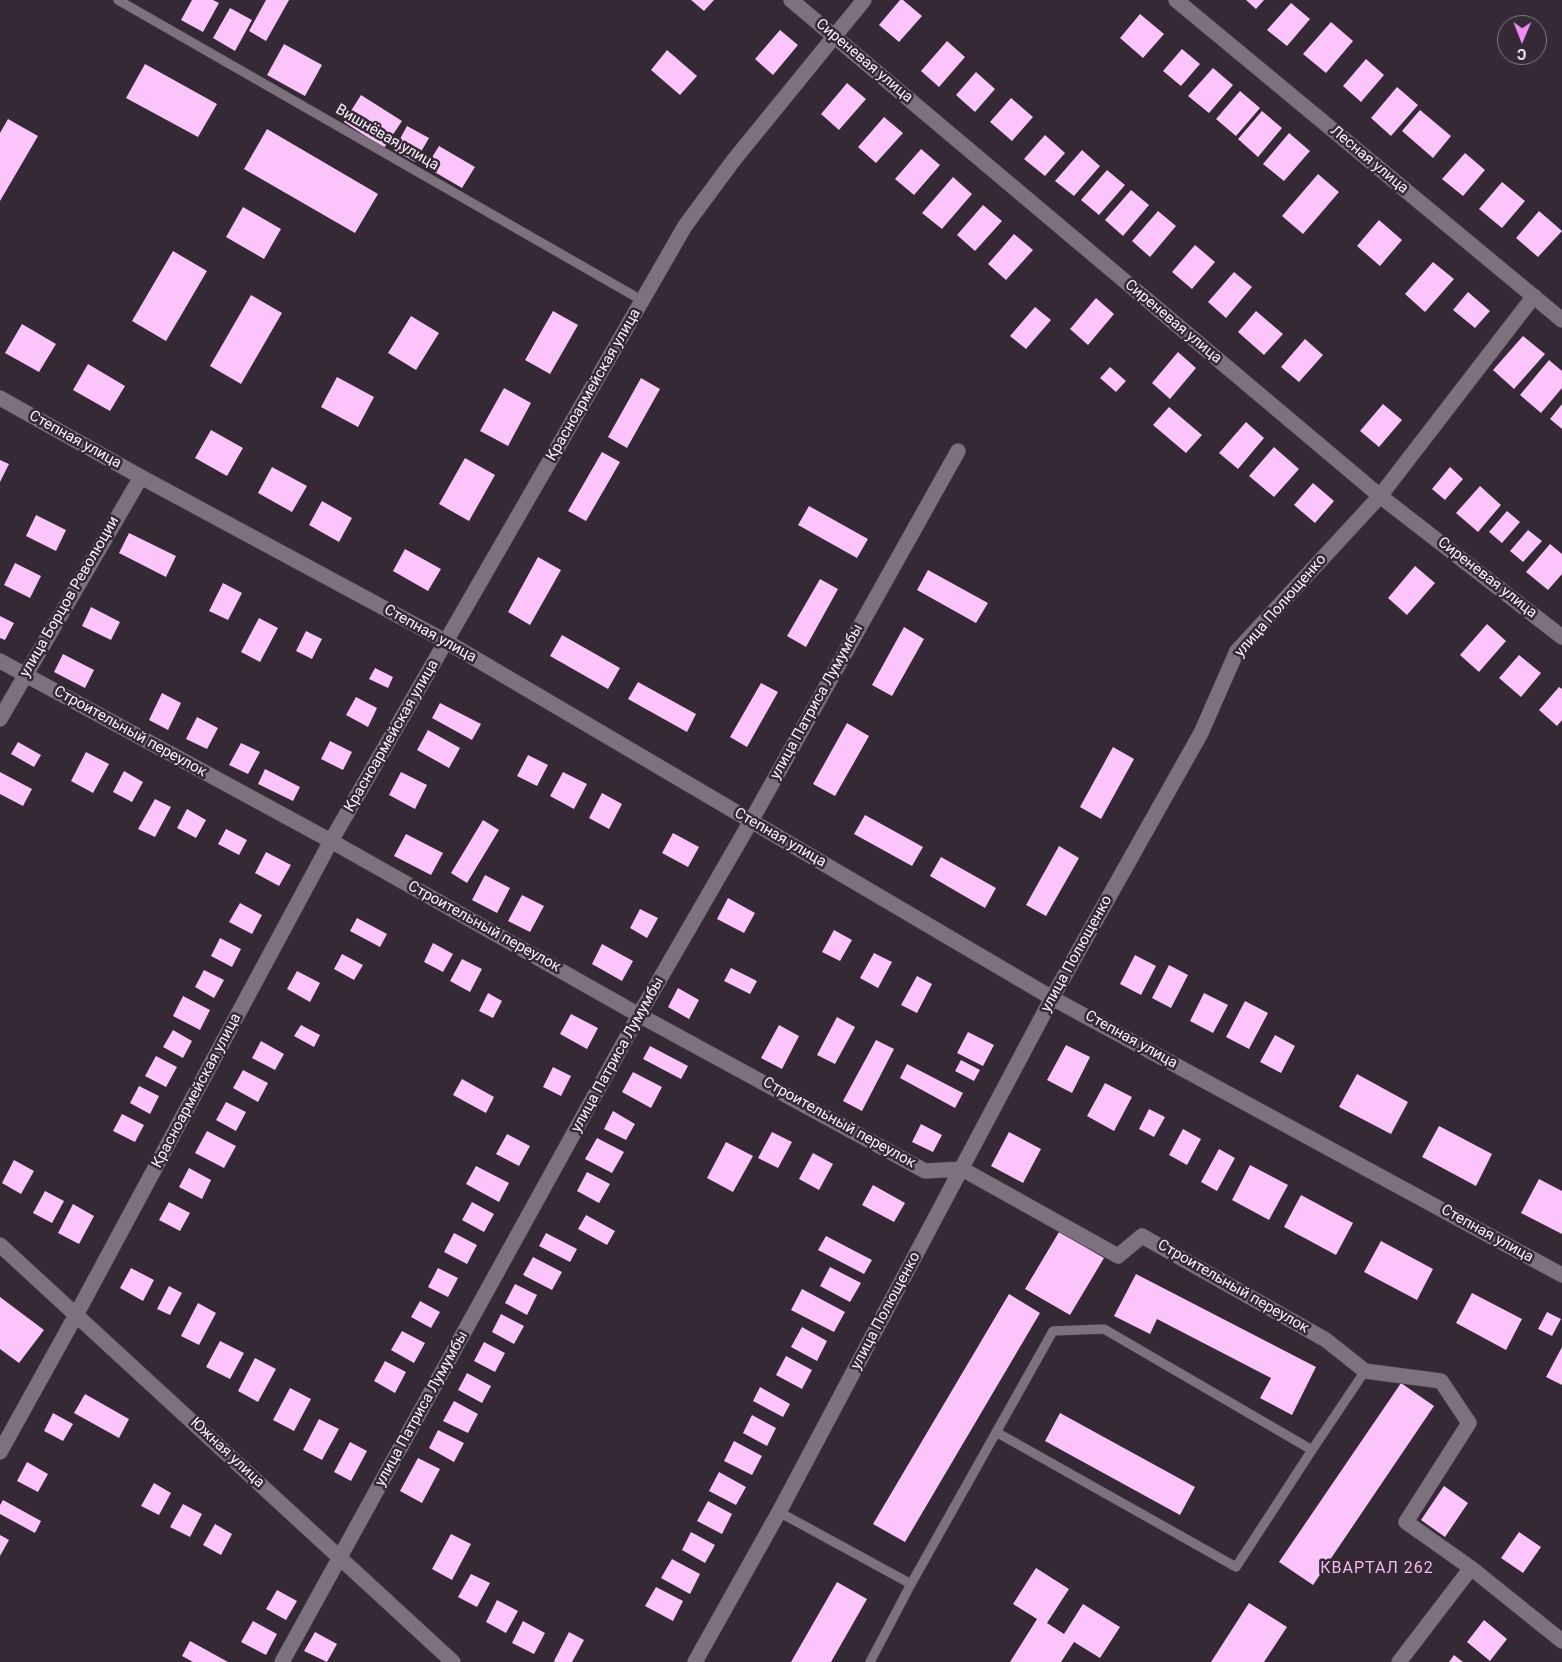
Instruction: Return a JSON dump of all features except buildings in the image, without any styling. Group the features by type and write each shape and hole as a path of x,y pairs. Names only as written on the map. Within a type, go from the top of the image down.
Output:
{"street":[{"name":"Сиреневая улица","path":"791,0 1380,496 1562,636"},
{"name":"Красноармейская улица","path":"0,1452 331,842 685,226 733,161 864,0"},
{"name":"Лесная улица","path":"1176,0 1562,320"},
{"name":"улица Полющенко","path":"695,1662 779,1512 1052,998 1201,733 1237,651 1380,496 1534,296"},
{"name":"Степная улица","path":"0,398 141,477 447,642 1052,998 1562,1275"},
{"name":"улица Патриса Лумумбы","path":"282,1662 640,1014 958,450"},
{"name":"улица Борцов Революции","path":"0,719 24,674 141,477"},
{"name":"Строительный переулок","path":"0,661 925,1171 962,1169 1118,1256 1142,1236 1326,1340 1365,1371"},
{"name":"Южная улица","path":"0,1245 453,1662"},
{"path":"1365,1371 1441,1381 1468,1423 1406,1522 1471,1568 1562,1641"},
{"path":"1398,1662 1471,1568"}],"lane":[{"name":"Вишнёвая улица","path":"118,0 642,301"},
{"path":"870,1662 911,1584 1053,1330 1104,1329 1312,1450"},
{"path":"996,1432 1236,1568 1365,1371"},
{"path":"779,1512 911,1584"}],"district":[{"name":"КВАРТАЛ 262","path":"1377,1569"}]}
